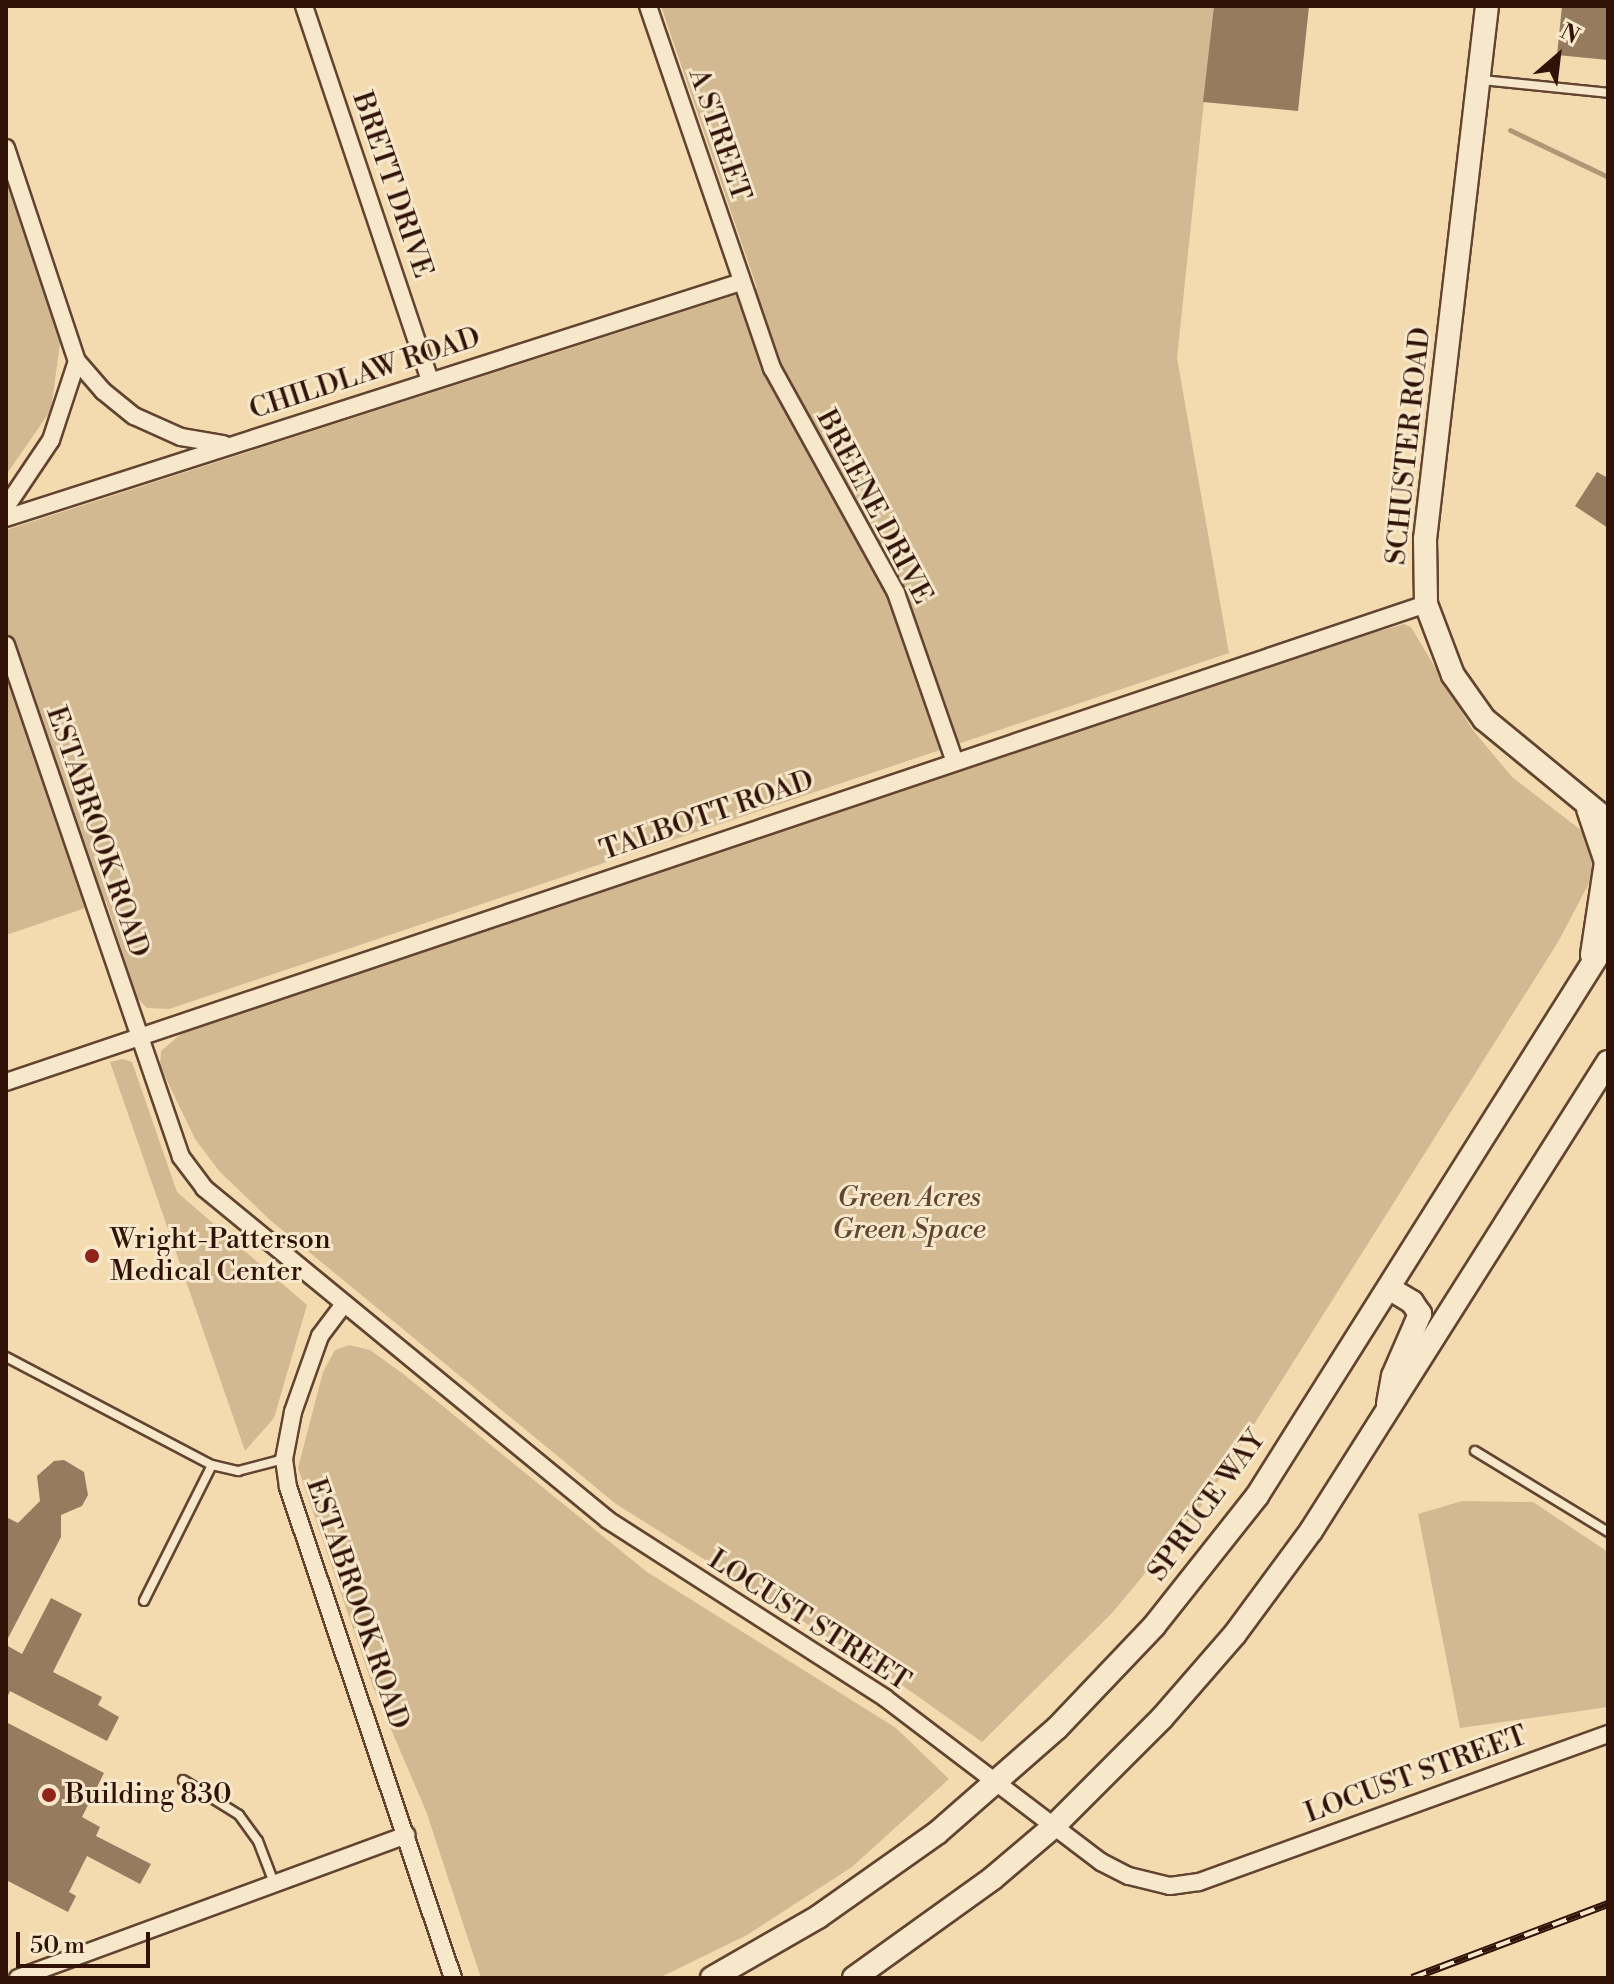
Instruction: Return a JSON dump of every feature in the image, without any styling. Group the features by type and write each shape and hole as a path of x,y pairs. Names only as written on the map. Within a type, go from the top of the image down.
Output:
{"street":[{"name":"BRETT DRIVE","path":"304,6 430,381"},
{"name":"A STREET","path":"648,6 741,282"},
{"name":"SCHUSTER ROAD","path":"1487,6 1425,539 1426,604 1442,653 1472,705 1588,809 1608,821"},
{"path":"6,148 77,361 134,416 181,437 228,445"},
{"name":"CHILDLAW ROAD","path":"6,518 741,282"},
{"name":"BREENE DRIVE","path":"741,282 791,408 896,593 954,760"},
{"path":"6,507 51,440 77,361"},
{"name":"TALBOTT ROAD","path":"6,1082 954,760 1426,604"},
{"name":"ESTABROOK ROAD","path":"6,645 138,1035"},
{"path":"1588,809 1606,862 1590,967"},
{"name":"SPRUCE WAY","path":"712,1978 888,1870 995,1783 1091,1696 1191,1583 1257,1496 1608,939"},
{"name":"LOCUST STREET","path":"138,1035 181,1157 204,1188 608,1520 885,1698 1053,1827 1129,1876 1170,1886 1199,1882 1608,1734"},
{"path":"854,1978 993,1878 1053,1827 1162,1718 1240,1628 1387,1414 1608,1062"},
{"path":"1387,1414 1393,1376 1420,1314 1412,1302 1390,1289"},
{"name":"ESTABROOK ROAD","path":"344,1304 320,1336 293,1412 284,1459 288,1487 453,1978"},
{"path":"18,1978 407,1835"}],"lane":[{"path":"1480,80 1608,93"},
{"path":"6,1357 212,1465 238,1471 284,1459"},
{"path":"1475,1451 1608,1532"},
{"path":"144,1601 212,1465"},
{"path":"183,1780 239,1815 258,1841 274,1883"}],"green space":[{"path":"661,6 1214,6 1177,358 1229,653 169,1009 147,1008 137,998 106,901 6,935 6,530 757,288"},
{"path":"6,174 60,343 51,410 6,475"},
{"name":"Green Acres Green Space","path":"1404,624 1411,627 1472,729 1512,777 1590,837 1595,872 1558,942 1207,1499 1112,1613 982,1742 882,1671 616,1504 270,1220 219,1171 195,1139 160,1066 161,1051 182,1033 1295,656"},
{"path":"123,1059 132,1062 177,1192 307,1305 274,1418 245,1451 110,1062"},
{"path":"349,1345 370,1350 402,1373 647,1572 896,1728 949,1779 852,1867 747,1935 659,1978 481,1978 426,1811 373,1687 298,1468 323,1372 335,1350"},
{"path":"1462,1501 1533,1502 1608,1552 1608,1707 1460,1728 1418,1514"}],"building":[{"path":"1214,6 1309,6 1298,111 1203,102"},
{"path":"1562,6 1608,6 1608,60 1557,55"},
{"path":"1597,472 1608,478 1608,528 1575,506"},
{"path":"64,1460 84,1472 88,1495 82,1506 61,1515 61,1537 6,1642 6,1517 18,1523 40,1501 37,1476 54,1461"},
{"name":"Building 830","path":"51,1598 82,1614 53,1672 102,1697 98,1705 119,1717 107,1741 10,1691 6,1700 6,1645 22,1654"},
{"name":"Building 830","path":"6,1722 104,1773 82,1817 100,1827 96,1836 151,1864 140,1884 87,1856 69,1892 76,1896 68,1912 6,1880"}],"waterway":[{"path":"1510,130 1608,177"}],"railway":[{"path":"1412,1978 1608,1904"}],"place":[{"name":"Wright-Patterson Medical Center","path":"92,1256"},
{"name":"Building 830","path":"49,1795"}]}
